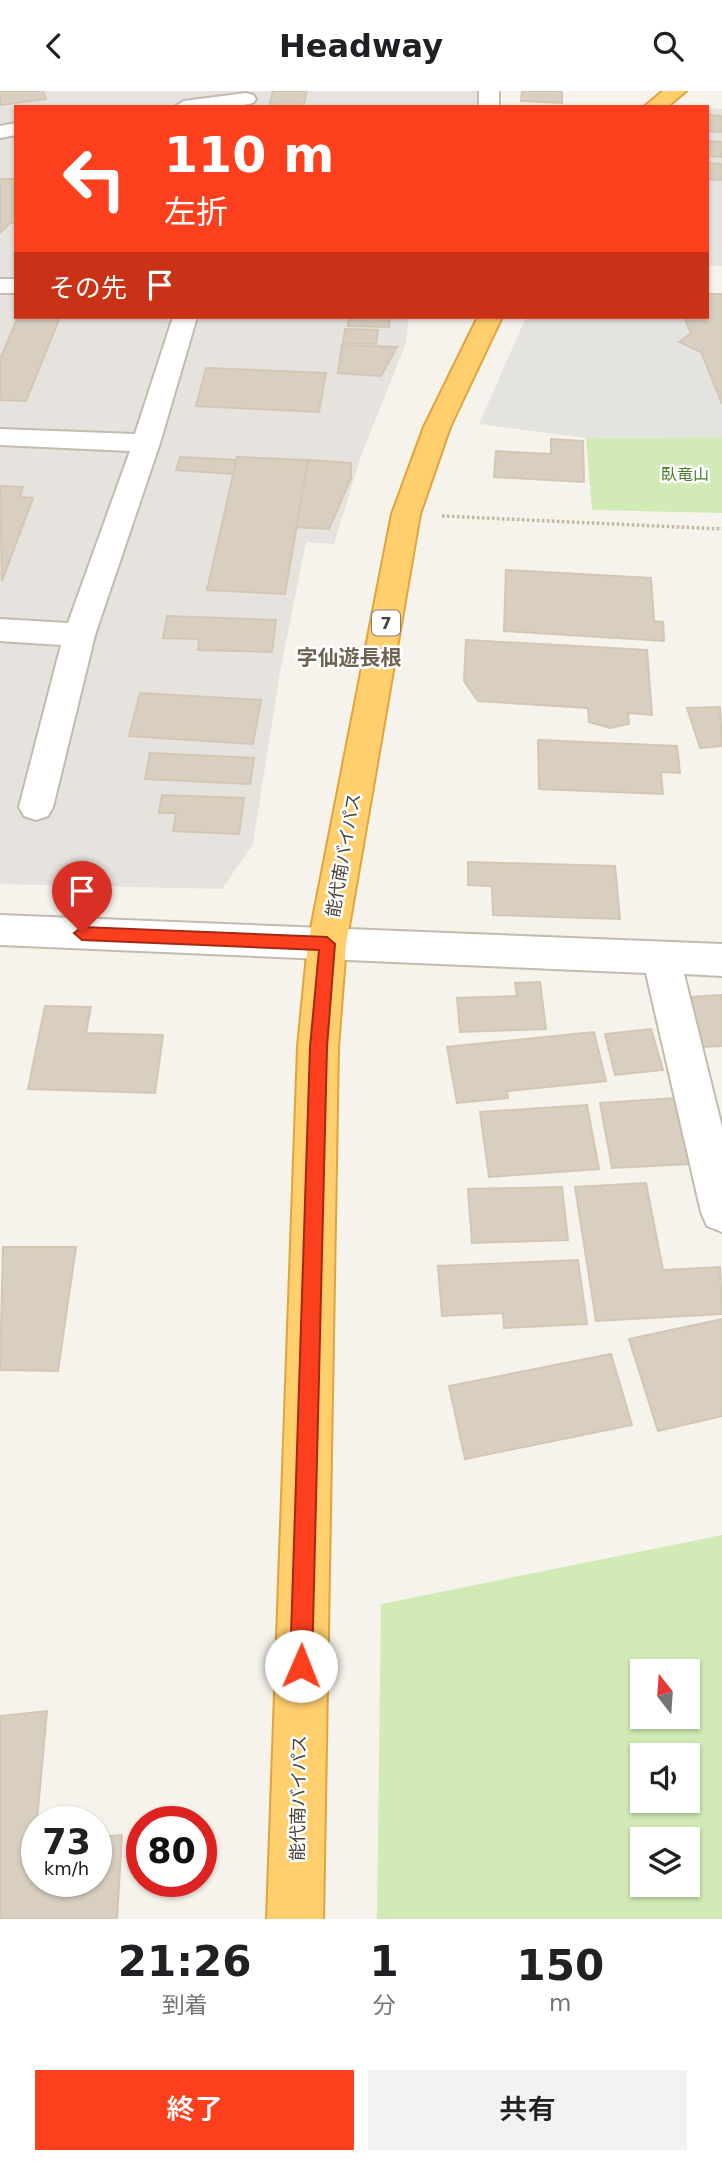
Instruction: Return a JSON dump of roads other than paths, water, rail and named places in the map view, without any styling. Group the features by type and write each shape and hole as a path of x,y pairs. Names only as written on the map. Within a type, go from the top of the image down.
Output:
{"highway":[{"path":"657,105 676,91"},
{"name":"能代南バイパス","path":"295,1919 318,1061 327,944 406,514 437,427 489,319"}],"street":[{"path":"200,105 246,99"},
{"path":"36,807 79,635 146,443 185,319"},
{"path":"0,437 146,443"},
{"path":"0,630 79,635"},
{"path":"0,930 722,960"},
{"path":"661,958 722,1212"}],"district":[{"name":"字仙遊長根","path":"349,658"}],"park label":[{"name":"臥竜山","path":"685,474"}]}
